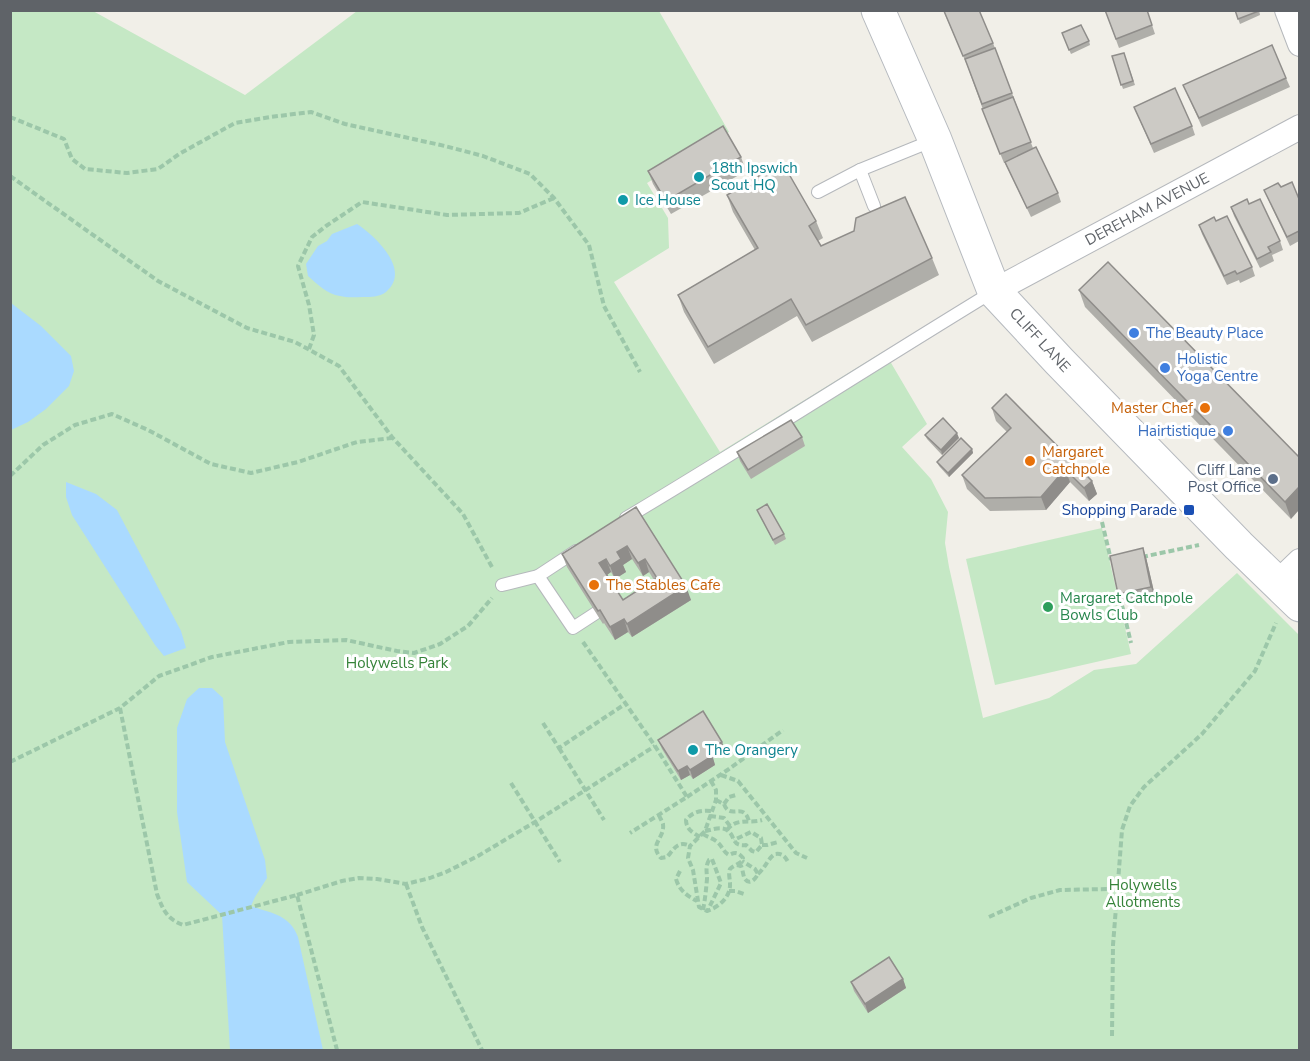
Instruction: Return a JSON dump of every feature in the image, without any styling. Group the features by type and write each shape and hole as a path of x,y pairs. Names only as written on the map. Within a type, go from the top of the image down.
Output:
{"street":[{"name":"CLIFF LANE","path":"878,10 935,140 994,291 1232,538 1292,586"},
{"path":"1287,10 1299,44"},
{"name":"DEREHAM AVENUE","path":"994,291 1299,127"}],"lane":[{"path":"818,192 860,170 935,140"},
{"path":"860,170 874,206"},
{"path":"613,526 994,291"},
{"path":"502,585 538,576 584,545"},
{"path":"538,576 573,628 596,613"}],"path":[{"path":"10,117 64,139 72,159 85,169 127,173 158,169 179,154 235,123 311,112 345,124 483,156 530,174 554,198 589,245 604,306 640,372"},
{"path":"10,176 158,281 247,328 295,342 339,366 392,437 463,514 502,585 468,626 440,644 414,653 346,640 289,642 212,657 159,676 120,708 10,762"},
{"path":"309,349 314,335 309,305 298,266 312,237 362,202 447,215 519,213 554,198"},
{"path":"10,476 44,445 75,425 112,414 212,464 251,473 298,462 357,442 392,437"},
{"path":"1102,522 1112,564"},
{"path":"1134,559 1232,538"},
{"path":"1117,586 1131,643"},
{"path":"1112,1036 1113,945 1122,830 1131,806 1144,787 1202,734 1255,671 1292,586"},
{"path":"573,628 656,746 687,797"},
{"path":"559,748 626,704"},
{"path":"120,708 157,894 163,911 183,925 297,895 342,880 377,879 406,884 446,872 535,822 656,746"},
{"path":"543,723 604,820"},
{"path":"630,833 722,775 783,730"},
{"path":"722,775 738,781 796,853 807,858"},
{"path":"703,834 716,800 716,790 711,782"},
{"path":"511,783 560,862"},
{"path":"724,804 729,797 736,795"},
{"path":"716,800 724,804 728,812"},
{"path":"724,818 698,811 688,817 686,823 691,832 703,834 715,840 726,854 737,853 741,846"},
{"path":"724,818 728,812 744,812 749,821"},
{"path":"658,815 663,824 656,846 659,857 667,857 680,843 690,846"},
{"path":"724,818 734,840 739,845 746,845 756,852 762,845 761,838 751,832 734,840"},
{"path":"742,861 730,869 730,890 726,898 714,909 705,911 699,907 688,858 690,846 703,834 728,828 740,822 762,820"},
{"path":"762,845 767,846 778,842"},
{"path":"737,853 743,858 742,861 755,869 758,874"},
{"path":"737,865 743,869 745,879 751,882 766,866 769,858 775,854 782,854 788,862"},
{"path":"712,859 720,878 720,886 705,911 706,867 712,859"},
{"path":"680,871 676,879 677,884 697,901"},
{"path":"989,917 1031,898 1060,890 1107,889 1118,882"},
{"path":"406,884 422,927 482,1050"},
{"path":"720,886 744,894"},
{"path":"297,895 337,1050"}],"green space":[{"name":"Holywells Park","path":"10,11 93,11 245,95 357,11 659,11 729,132 647,183 668,218 669,248 614,282 720,452 884,351 927,424 902,447 931,479 948,512 945,543 949,567 983,718 1049,698 1094,670 1136,664 1237,573 1299,635 1299,1050 11,1050"},
{"name":"Margaret Catchpole Bowls Club","path":"1102,528 1131,654 995,685 966,559"}],"water":[{"path":"357,224 381,245 393,264 395,274 393,283 386,292 378,296 335,295 308,276 306,264 318,246 327,241 332,234"},
{"path":"11,303 41,326 71,356 74,371 69,386 46,409 28,422 11,430"},
{"path":"66,482 96,494 117,510 181,631 186,648 164,656 155,645 72,515 66,497"},
{"path":"199,688 212,688 223,698 225,742 265,860 267,878 251,906 285,919 298,937 323,1050 230,1050 222,915 187,882 177,812 177,728 187,699"}],"building":[{"path":"979,10 993,43 963,56 944,11"},
{"path":"1105,10 1147,10 1152,25 1116,39"},
{"path":"1235,10 1259,10 1259,11 1238,19"},
{"path":"1081,25 1089,41 1069,50 1062,33"},
{"path":"1272,45 1286,78 1199,118 1183,85"},
{"path":"995,48 1012,93 982,104 965,59"},
{"path":"1124,53 1133,81 1121,85 1112,56"},
{"path":"1175,88 1192,126 1151,144 1134,107"},
{"path":"1013,97 1031,142 1000,154 982,109"},
{"path":"723,126 741,157 666,201 648,171"},
{"path":"1036,147 1058,193 1027,208 1005,162"},
{"path":"782,162 816,221 809,226 821,246 854,231 856,218 905,197 932,258 806,325 791,299 708,347 678,295 758,248 727,195"},
{"path":"1292,182 1299,199 1299,231 1287,237 1264,190 1278,183 1281,187"},
{"path":"1247,199 1249,204 1260,199 1280,241 1268,247 1271,252 1257,259 1231,207"},
{"path":"1227,216 1252,267 1237,274 1235,271 1224,276 1199,225 1214,217 1216,221"},
{"path":"1108,262 1299,457 1299,487 1285,502 1079,290"},
{"name":"Margaret Catchpole","path":"1006,394 1092,481 1084,488 1065,469 1041,497 985,498 962,475 1011,428 992,408"},
{"path":"943,418 957,433 941,450 925,435"},
{"path":"791,420 802,437 748,470 737,452"},
{"path":"961,438 972,449 948,473 937,462"},
{"path":"767,504 784,534 773,540 757,510"},
{"name":"The Stables Cafe","path":"636,507 686,586 627,624 624,619 610,627 562,554","holes":["627,546 638,563 645,559 657,578 623,600 599,563 606,559 610,566 621,559 617,552"]},
{"path":"1143,548 1151,587 1118,594 1110,556"},
{"name":"The Orangery","path":"703,711 722,742 708,750 712,756 690,770 687,766 678,771 658,740"},
{"path":"889,957 903,979 865,1004 851,982"}],"place":[{"name":"18th Ipswich Scout HQ","path":"699,177"},
{"name":"Ice House","path":"623,200"},
{"name":"The Beauty Place","path":"1134,333"},
{"name":"Holistic Yoga Centre","path":"1165,368"},
{"name":"Master Chef","path":"1205,408"},
{"name":"Hairtistique","path":"1228,431"},
{"name":"Margaret Catchpole","path":"1030,461"},
{"name":"Cliff Lane Post Office","path":"1273,479"},
{"name":"Shopping Parade","path":"1189,510"},
{"name":"The Stables Cafe","path":"594,585"},
{"name":"Margaret Catchpole Bowls Club","path":"1048,607"},
{"name":"The Orangery","path":"693,750"}],"park label":[{"name":"Holywells Allotments","path":"1143,894"}]}
